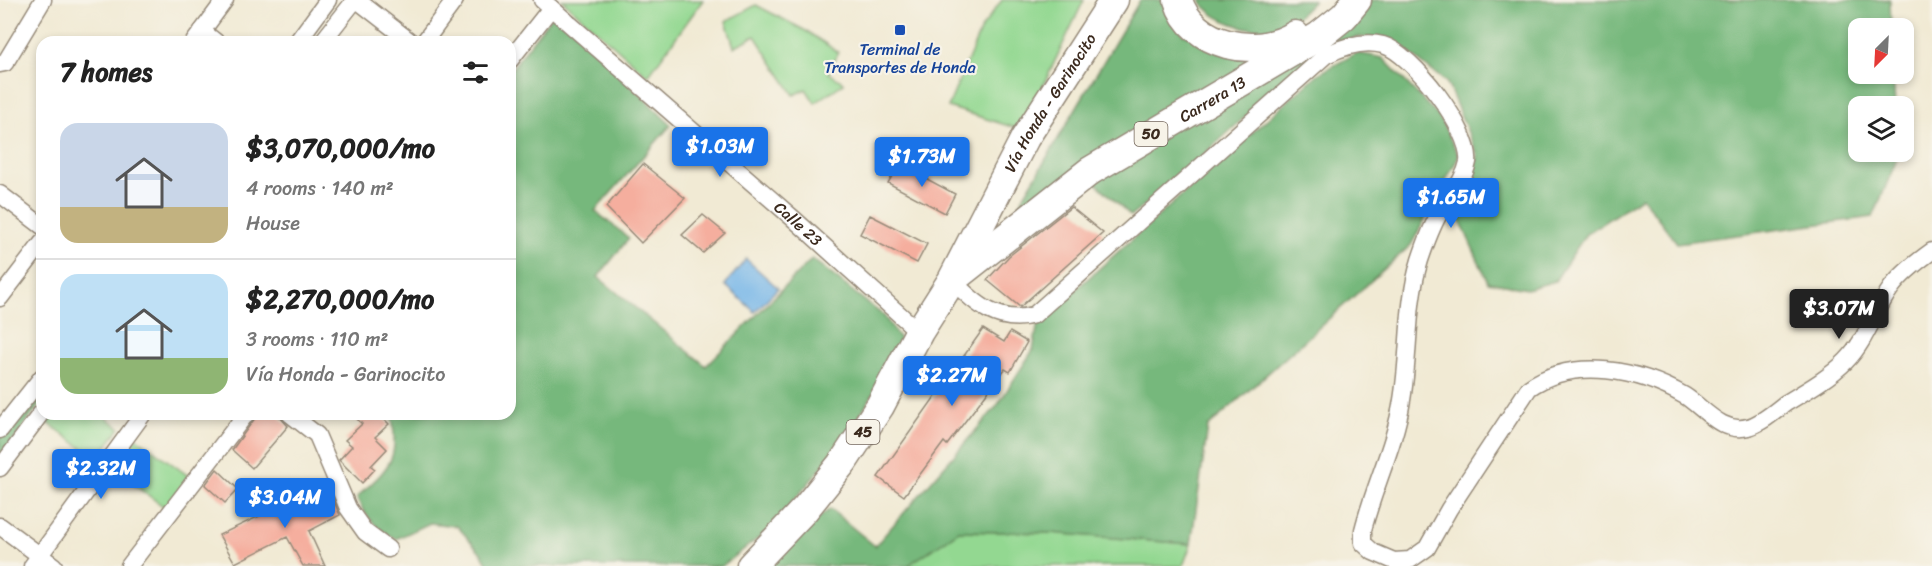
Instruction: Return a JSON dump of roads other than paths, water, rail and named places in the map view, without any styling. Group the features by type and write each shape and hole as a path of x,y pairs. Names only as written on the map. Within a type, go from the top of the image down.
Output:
{"highway":[{"path":"1064,76 1099,0"},
{"name":"Vía Honda - Garinocito","path":"751,566 805,509 843,462 880,406 919,332 952,280 995,192 1064,76 1114,0"},
{"name":"Carrera 13","path":"1178,0 1180,8 1197,28 1219,42 1239,48 1262,47 1288,39 1311,24 1334,0"},
{"name":"Carrera 13","path":"952,280 1090,171 1319,36 1344,16 1357,0"}],"street":[{"path":"0,64 5,63 43,0"},
{"path":"199,36 225,0"},
{"path":"301,36 328,0"},
{"path":"327,36 356,0 403,36"},
{"path":"428,36 455,0"},
{"path":"516,51 547,4"},
{"name":"Calle 23","path":"547,4 795,220 919,332"},
{"path":"952,280 975,304 994,312 1022,318 1034,315 1326,55 1341,47 1359,44 1373,43 1395,50 1429,85 1462,131 1468,162 1462,177 1438,214 1413,284 1402,401 1395,431 1363,530 1363,543 1373,552 1394,561 1410,560 1427,548 1449,509 1529,388 1541,380 1557,373 1573,371 1631,374 1647,378 1676,392 1726,426 1750,427 1816,385 1846,360 1892,287 1932,251"},
{"path":"0,194 36,221"},
{"path":"0,298 36,251"},
{"path":"0,430 36,385"},
{"path":"0,468 36,420"},
{"path":"36,561 139,420"},
{"path":"129,566 241,420"},
{"path":"298,420 317,435 348,508 365,532 388,549"},
{"path":"0,526 36,561 54,566"}],"water":[{"path":"746,259 778,288 755,312 725,285"}],"place":[{"name":"Terminal de Transportes de Honda","path":"900,30"}]}
